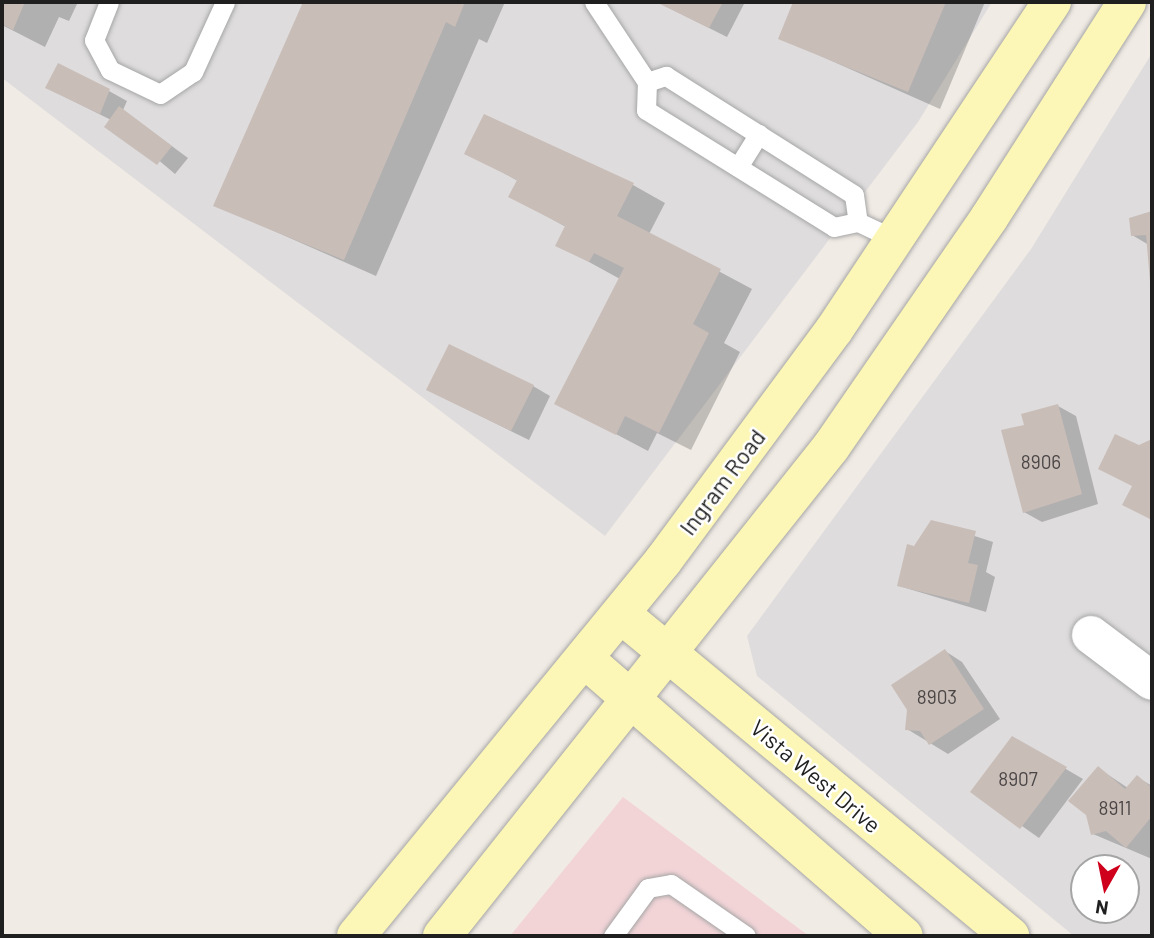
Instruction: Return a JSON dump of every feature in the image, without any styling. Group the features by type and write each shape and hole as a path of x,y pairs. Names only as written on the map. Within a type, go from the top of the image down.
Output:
{"main road":[{"name":"Ingram Road","path":"356,936 622,615 896,240 1052,2"},
{"path":"442,936 831,447 1127,2"},
{"name":"Vista West Drive","path":"622,615 1010,936"},
{"path":"586,660 904,936"}],"street":[{"path":"1091,635 1152,681"}],"lane":[{"path":"109,2 94,40 110,70 160,94 193,72 225,2"},
{"path":"594,2 647,82 646,110 834,227 858,222 896,240"},
{"path":"647,82 666,76 854,195 858,222"},
{"path":"738,167 759,134"},
{"path":"613,936 648,888 671,884 746,936"}],"shaded area":[{"path":"2,2 992,2 918,122 605,536 2,78"},
{"path":"1152,53 1152,936 1074,936 757,676 747,636 1031,249"},
{"path":"623,797 809,936 510,936"}],"building":[{"path":"2,2 25,2 13,30 2,24"},
{"path":"303,2 465,2 455,27 446,22 344,260 213,206"},
{"path":"656,2 723,2 709,28"},
{"path":"793,2 946,2 908,92 778,39"},
{"path":"58,63 110,89 100,114 45,88"},
{"path":"119,106 172,146 157,165 104,127"},
{"path":"484,114 634,183 617,216 721,269 693,324 709,333 659,433 625,416 616,435 554,404 624,268 594,253 589,262 555,246 565,226 508,197 517,180 464,154"},
{"path":"1152,211 1150,281 1146,235 1131,236 1129,218"},
{"path":"449,344 534,385 511,431 426,390"},
{"path":"1058,404 1082,494 1023,513 1001,430 1024,425 1021,414"},
{"path":"1115,434 1139,445 1152,439 1152,520 1122,505 1132,486 1098,469"},
{"path":"931,520 976,531 968,563 978,565 969,603 897,586 907,544 914,546"},
{"path":"945,649 984,709 929,745 920,731 905,730 907,710 891,685"},
{"path":"1012,736 1067,767 1020,829 970,792"},
{"path":"1098,766 1125,789 1137,775 1152,788 1152,816 1126,848 1106,831 1091,835 1086,815 1068,801"}]}
